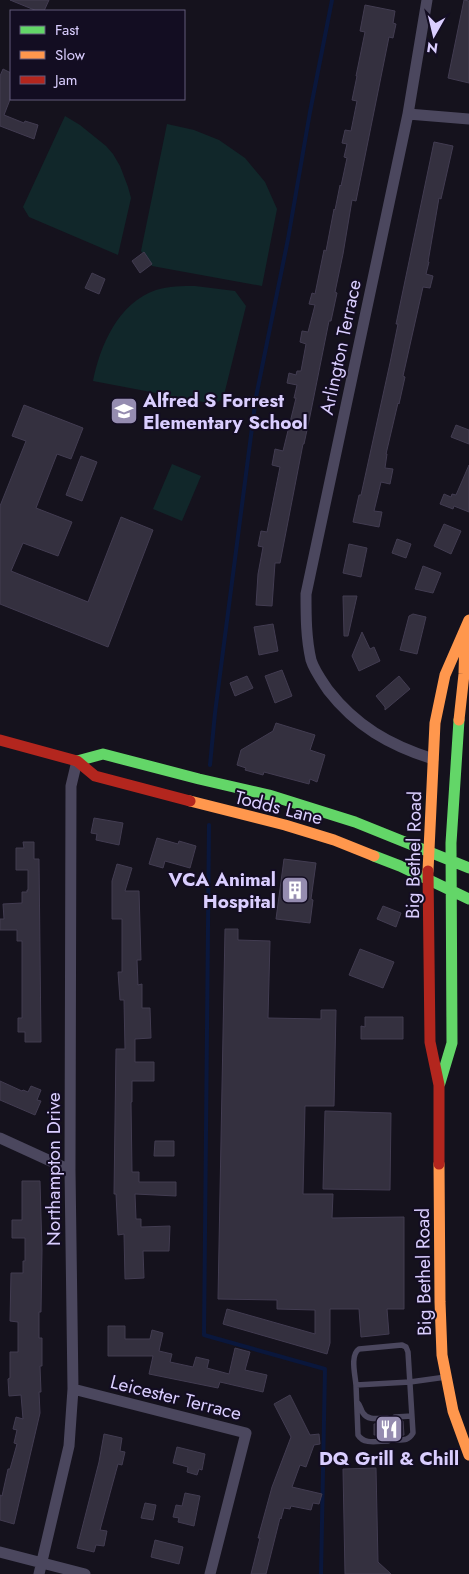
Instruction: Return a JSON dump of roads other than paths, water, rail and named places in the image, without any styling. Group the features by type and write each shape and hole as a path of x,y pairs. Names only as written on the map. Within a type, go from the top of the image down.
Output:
{"main road":[{"name":"Big Bethel Road","path":"467,625 445,676 435,723 428,852 430,880 430,1042 440,1085 440,1302 442,1354 453,1410 469,1455"},
{"name":"Big Bethel Road","path":"440,1085 452,1043 451,861 458,729 467,625"},
{"name":"Todds Lane","path":"0,740 77,762 95,776 285,825 334,840 400,866 469,899"},
{"name":"Todds Lane","path":"77,762 103,754 269,795 347,819 469,868"}],"street":[{"name":"Arlington Terrace","path":"427,0 408,114 306,594 306,627 312,661 323,683 340,705 360,723 385,739 433,759"},
{"path":"408,114 469,119"},
{"name":"Northampton Drive","path":"39,1574 69,1446 74,1389 70,1170 71,786 77,762"},
{"path":"0,1138 70,1170"},
{"name":"Leicester Terrace","path":"74,1389 246,1433 210,1574"},
{"path":"0,1552 85,1574"}],"lane":[{"path":"388,1441 365,1442 358,1435 354,1357 355,1352 360,1348 402,1345 406,1347 408,1352 413,1433 406,1440 397,1440"},
{"path":"356,1385 410,1382 446,1377"},
{"path":"357,1402 361,1405 362,1411 368,1418 387,1418"},
{"path":"395,1417 412,1416"}],"waterway":[{"path":"210,765 256,397 288,239 332,0"},
{"path":"209,825 204,1335 325,1369 321,1574"}],"place":[{"name":"Alfred S Forrest Elementary School","path":"124,411"},
{"name":"VCA Animal Hospital","path":"295,890"},
{"name":"DQ Grill & Chill","path":"389,1429"}]}
